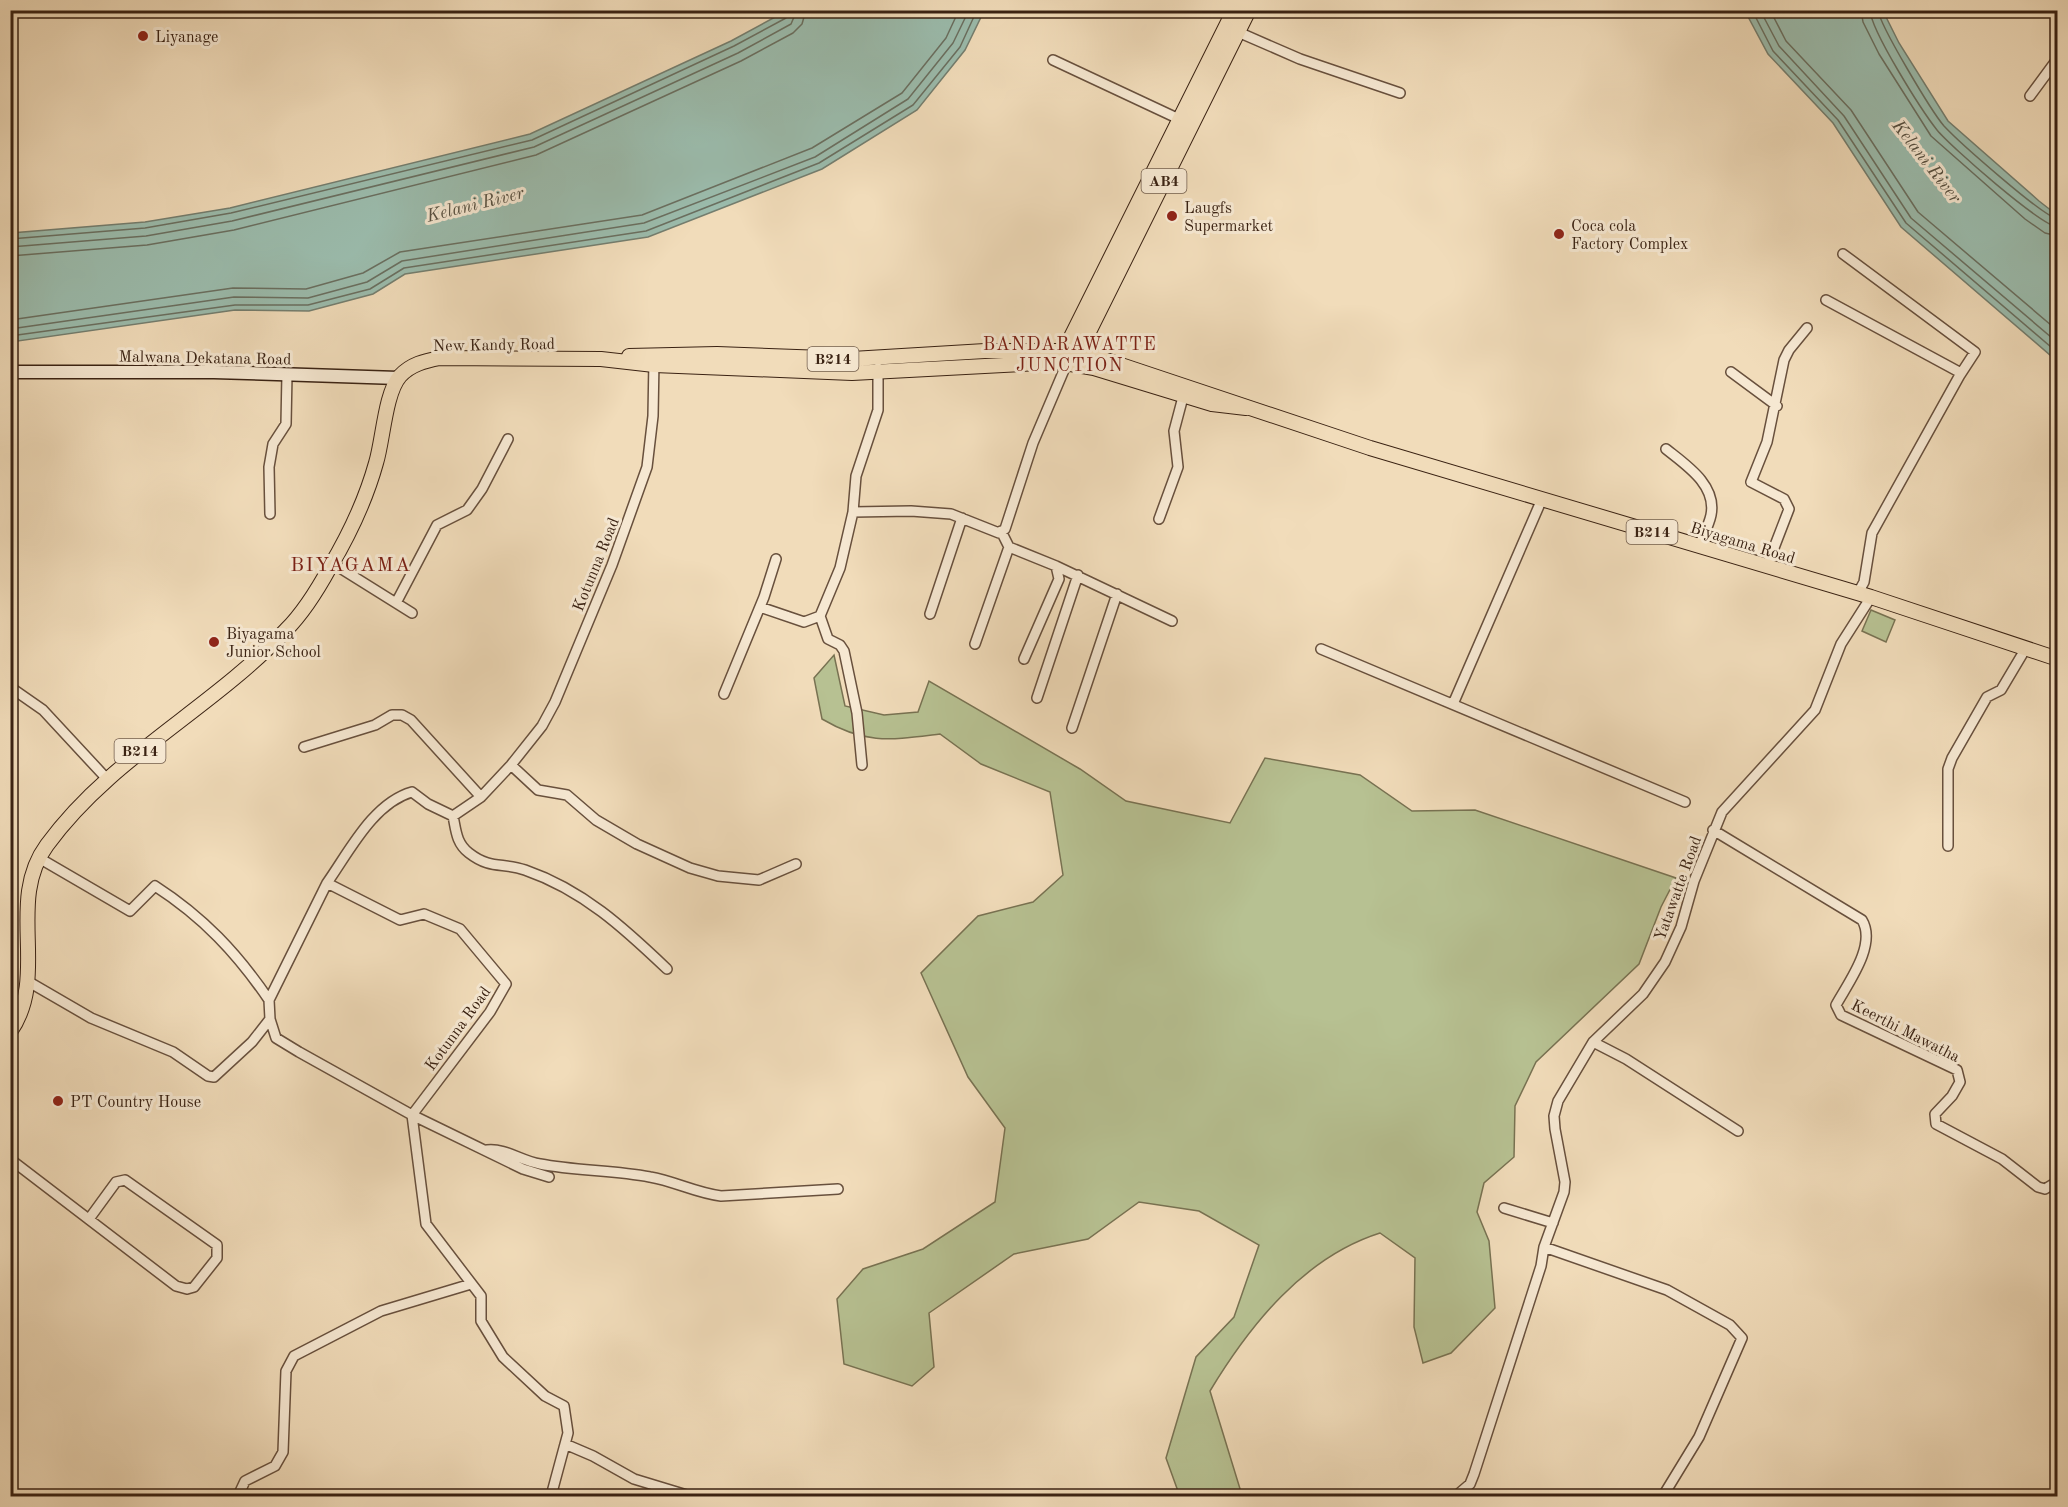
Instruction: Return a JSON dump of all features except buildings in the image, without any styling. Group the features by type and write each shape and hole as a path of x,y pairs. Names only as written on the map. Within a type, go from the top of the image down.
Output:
{"main road":[{"name":"AB4","path":"1068,358 1185,122 1234,10"},
{"name":"AB4","path":"1185,122 1249,10"},
{"name":"New Kandy Road","path":"399,378 419,362 440,358 654,359 878,365 1068,358"},
{"name":"Biyagama Road","path":"1068,358 1183,396 1212,404 1246,408"},
{"name":"Biyagama Road","path":"1068,358 1215,394 1246,408 1865,595 2058,659"},
{"name":"Malwana Dekatana Road","path":"10,372 286,374 399,378"},
{"name":"B214","path":"10,1032 21,1012 29,982 27,900 32,873 39,858 65,820 107,779 276,640 299,616 332,563 369,485 399,378"}],"street":[{"path":"1238,32 1300,59 1400,93"},
{"path":"2030,96 2058,58"},
{"path":"1053,60 1185,122"},
{"name":"Yatawatte Road","path":"1456,1497 1470,1484 1474,1474 1541,1266 1544,1247 1565,1182 1554,1116 1570,1077 1593,1042 1643,994 1665,962 1681,927 1694,881 1722,812 1815,710 1841,644 1865,595 1864,582 1872,532 1975,352 1843,254"},
{"path":"1826,300 1961,373 1960,375"},
{"path":"1767,566 1789,510 1784,499 1751,482 1767,442 1777,406 1784,360 1789,350 1808,328"},
{"path":"1001,531 1008,525 1033,443 1068,358"},
{"name":"Kotunna Road","path":"453,816 481,797 511,765 542,726 555,702 633,509 651,443 654,359"},
{"path":"862,765 857,713 844,651 840,645 828,639 820,616 840,568 853,512 856,476 878,410 878,365"},
{"path":"1731,372 1777,406"},
{"path":"270,514 269,467 273,444 286,424 286,374"},
{"path":"1159,519 1178,467 1174,431 1183,396"},
{"path":"396,603 437,525 467,510 482,489 508,439"},
{"path":"1666,449 1700,477 1710,496 1712,514 1699,546"},
{"path":"1453,704 1542,499"},
{"path":"853,512 911,511 951,514 1001,531 1009,547 1078,575 1172,621"},
{"path":"930,614 962,518"},
{"path":"975,644 1009,547"},
{"path":"724,694 760,607 776,560"},
{"path":"332,563 412,613"},
{"path":"1024,659 1059,579 1056,566"},
{"path":"1037,698 1078,575"},
{"path":"1072,728 1117,594"},
{"path":"760,607 804,622 820,616"},
{"path":"1948,846 1948,769 1952,758 1987,697 2001,690 2026,648"},
{"path":"1322,649 1685,802"},
{"path":"10,687 43,710 107,779"},
{"path":"304,747 375,725 392,715 402,715 411,720 481,797"},
{"path":"511,765 538,790 567,795 596,820 637,844 690,868 718,876 759,880 796,864"},
{"path":"549,1177 523,1169 412,1115 276,1038 270,1019 269,1000 327,883 365,828 381,811 402,795 412,792 428,804 453,816 457,839 467,852 490,866 523,869 592,904 615,920 668,969"},
{"name":"Keerthi Mawatha","path":"1713,830 1862,920 1867,929 1867,939 1855,971 1836,1005 1840,1015 1958,1070 1960,1082 1952,1096 1935,1114 1936,1124 2002,1159 2038,1187 2045,1189 2058,1181"},
{"path":"39,858 130,911 155,886 182,904 241,959 269,1000"},
{"name":"Kotunna Road","path":"327,883 400,920 424,914 460,929 506,984 490,1011 412,1115"},
{"path":"29,982 91,1018 173,1052 208,1076 214,1077 252,1042 270,1019"},
{"path":"1593,1042 1626,1059 1738,1131"},
{"path":"412,1115 426,1224 481,1296 481,1321 503,1357 545,1396 564,1406 568,1419 565,1444 551,1497"},
{"path":"486,1150 497,1149 526,1161 544,1165 652,1177 721,1196 838,1189"},
{"path":"10,1159 176,1286 188,1289 194,1287 217,1258 217,1245 124,1180 116,1182 89,1219"},
{"path":"1504,1208 1553,1223"},
{"path":"1544,1247 1666,1290 1730,1325 1742,1338 1699,1437 1663,1497"},
{"path":"238,1497 245,1480 275,1466 283,1452 286,1371 294,1356 381,1311 471,1284"},
{"path":"565,1444 593,1456 634,1479 690,1497"}],"green space":[{"path":"1871,610 1895,620 1886,642 1862,631"},
{"path":"834,655 845,706 884,715 918,712 929,681 1080,769 1126,801 1230,823 1265,758 1360,775 1412,811 1475,810 1676,878 1661,907 1639,964 1536,1062 1515,1106 1514,1157 1484,1183 1477,1212 1489,1241 1495,1308 1451,1353 1423,1363 1414,1327 1415,1258 1380,1233 1353,1244 1303,1276 1282,1296 1261,1318 1210,1391 1241,1492 1226,1496 1179,1494 1166,1458 1196,1357 1234,1317 1259,1245 1199,1211 1139,1202 1088,1239 1014,1254 929,1313 934,1367 912,1386 844,1364 837,1299 863,1269 923,1249 995,1202 1005,1128 968,1077 921,973 978,916 1033,902 1063,875 1050,792 981,764 940,734 893,739 866,737 822,719 814,678"}],"water":[{"name":"Kelani River","path":"788,10 984,11 965,50 917,110 822,169 648,237 405,274 373,294 309,311 235,310 11,342 11,233 145,222 230,208 530,134 731,41"},
{"name":"Kelani River","path":"1745,11 1883,11 1899,43 1948,121 2057,215 2057,361 1901,227 1833,123 1768,54"}],"place":[{"name":"Liyanage","path":"143,36"},
{"name":"Laugfs Supermarket","path":"1172,216"},
{"name":"Coca cola Factory Complex","path":"1559,234"},
{"name":"Biyagama Junior School","path":"214,642"},
{"name":"PT Country House","path":"58,1101"}],"district":[{"name":"BANDARAWATTE JUNCTION","path":"1070,354"},
{"name":"BIYAGAMA","path":"351,564"}]}
